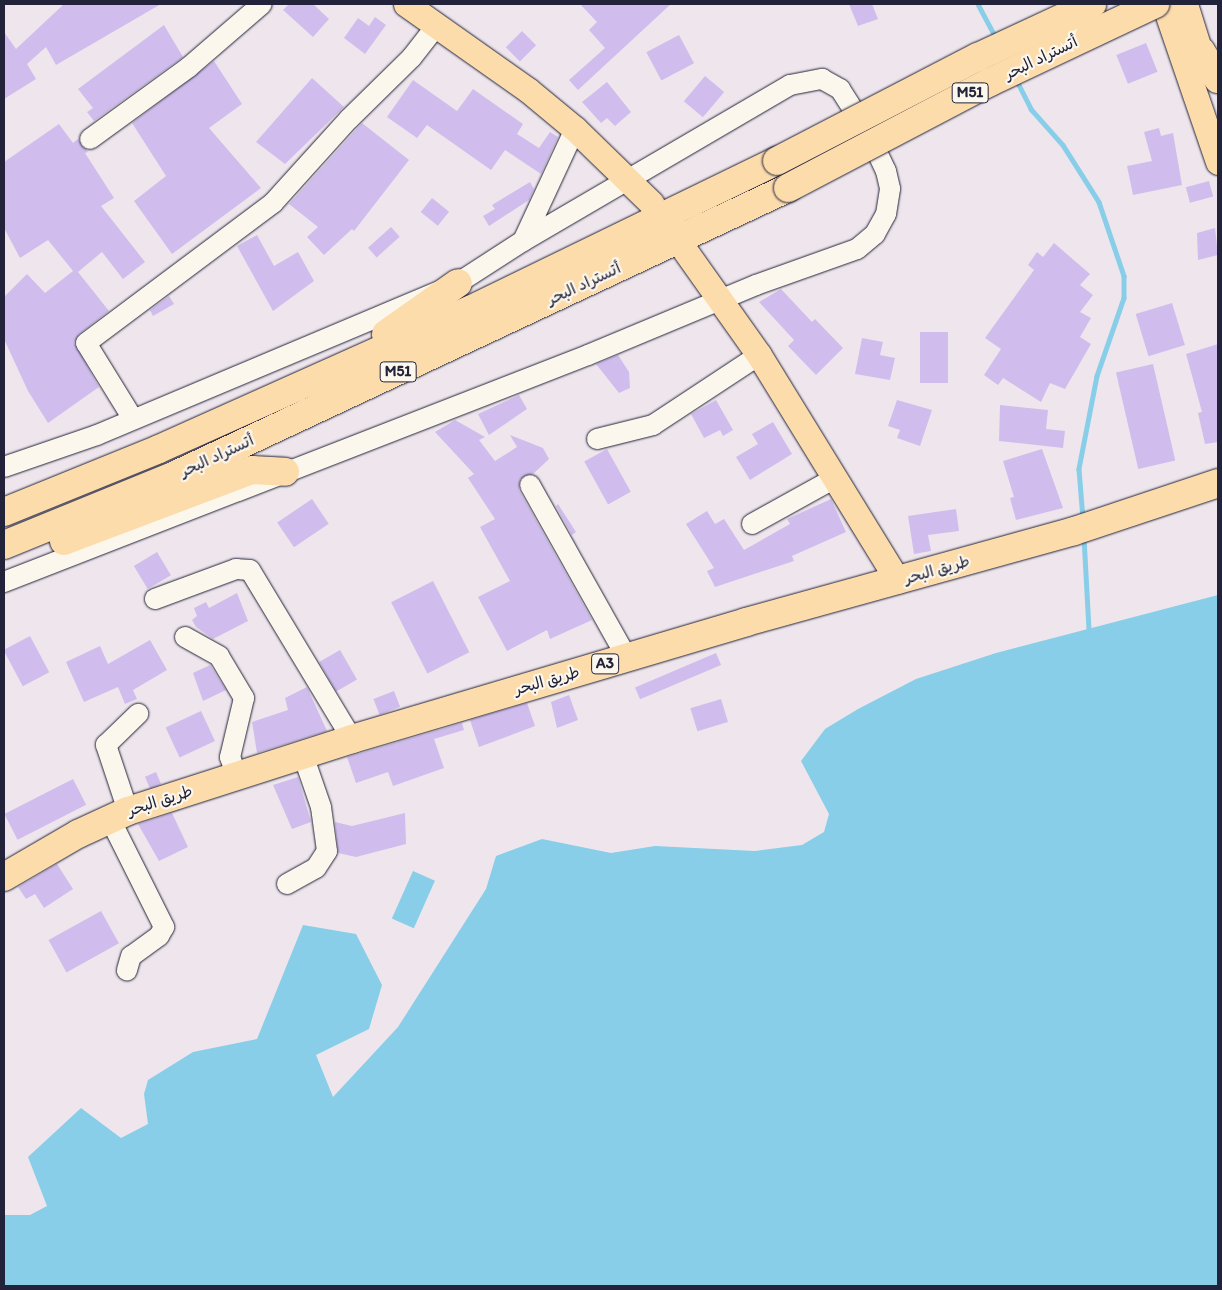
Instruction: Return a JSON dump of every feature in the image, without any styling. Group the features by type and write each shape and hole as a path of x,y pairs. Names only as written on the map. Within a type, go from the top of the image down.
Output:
{"highway":[{"name":"أتستراد البحر","path":"4,512 310,382 470,310 777,161 978,57 1092,4"},
{"name":"أتستراد البحر","path":"4,545 180,473 788,188 990,82 1155,4"},
{"path":"1201,51 1218,79"},
{"path":"310,382 458,283"},
{"path":"4,562 252,470 285,472"},
{"name":"طريق البحر","path":"4,877 119,815 352,739 627,658 1074,531 1218,483"}],"main road":[{"path":"406,4 523,86 575,129 652,204"},
{"path":"1164,4 1218,162"},
{"path":"1185,4 1201,51 1218,117"},
{"path":"686,252 758,356 898,581"}],"street":[{"path":"90,139 189,67 262,4"},
{"path":"133,419 86,343 273,202 349,119 412,57 436,26"},
{"path":"4,467 133,419 458,283 523,241 790,85 822,79 840,89 868,133 886,171 890,189 886,214 875,234 857,249 719,300 4,582"},
{"path":"523,241 575,129"},
{"path":"597,439 653,425 758,356"},
{"path":"752,524 835,478"},
{"path":"530,485 627,658"},
{"path":"155,599 236,569 250,570 352,739"},
{"path":"185,637 219,656 244,698 230,757 238,776"},
{"path":"127,970 131,956 159,936 164,927 119,815 106,745 138,714"},
{"path":"287,884 316,868 327,851 321,807 303,755"}],"water":[{"path":"1218,595 1218,1286 4,1286 4,1215 30,1215 47,1206 28,1157 81,1108 121,1138 148,1124 144,1094 148,1080 193,1052 257,1039 303,925 356,934 382,985 369,1029 316,1055 333,1097 398,1027 486,889 496,856 542,839 611,853 655,846 755,851 802,845 824,832 829,814 801,761 825,729 858,709 916,679 996,653"},
{"path":"413,871 435,881 414,928 392,919"}],"building":[{"path":"64,4 161,4 56,65 46,47 27,64 36,79 4,99 4,32 16,49"},
{"path":"289,4 313,4 329,19 313,37 283,10"},
{"path":"580,4 671,4 578,90 569,80 605,48 589,30 597,22"},
{"path":"849,4 872,4 878,19 858,26"},
{"path":"375,17 386,25 365,54 344,38 358,18 369,26"},
{"path":"164,25 183,57 94,121 87,112 93,108 78,89"},
{"path":"522,31 536,45 520,61 506,47"},
{"path":"679,35 694,63 661,81 646,52"},
{"path":"1146,43 1158,72 1128,84 1116,55"},
{"path":"214,61 242,104 209,128 261,188 172,254 134,201 166,176 132,123"},
{"path":"705,76 724,92 703,117 684,101"},
{"path":"312,78 344,107 285,164 256,142"},
{"path":"413,80 457,111 473,89 523,124 517,134 539,148 550,132 558,137 541,174 505,150 491,170 427,125 417,138 387,117"},
{"path":"607,82 631,112 615,126 607,118 601,123 582,102"},
{"path":"362,123 409,160 354,231 352,229 324,255 307,237 318,227 289,204"},
{"path":"59,124 73,143 78,139 88,152 85,153 114,198 101,206 145,262 123,279 102,252 78,272 109,311 79,334 74,343 99,387 48,423 28,391 4,339 4,297 27,274 45,293 73,271 48,240 20,258 4,228 4,162"},
{"path":"1159,128 1161,136 1173,133 1182,185 1133,195 1127,166 1152,161 1144,132"},
{"path":"1209,181 1213,196 1190,203 1186,187"},
{"path":"530,182 534,189 529,200 489,226 483,216 495,209 492,205"},
{"path":"432,198 449,212 438,226 421,212"},
{"path":"391,227 400,237 377,257 368,248"},
{"path":"1215,228 1218,255 1198,260 1197,233"},
{"path":"257,235 274,266 298,252 314,281 273,311 237,246"},
{"path":"1054,243 1090,274 1080,285 1093,295 1080,312 1091,318 1080,337 1091,344 1065,389 1050,383 1041,402 1003,378 998,385 984,375 1001,349 985,338 1034,270 1028,265 1037,252 1043,257"},
{"path":"781,289 812,322 815,319 843,348 816,375 788,346 794,340 759,302"},
{"path":"169,296 174,304 153,316 150,310"},
{"path":"1172,303 1185,345 1149,356 1136,314"},
{"path":"920,332 948,332 948,383 920,383"},
{"path":"862,338 883,342 880,355 895,358 890,380 855,374"},
{"path":"1218,344 1218,442 1205,444 1198,413 1202,412 1186,354"},
{"path":"618,355 629,372 630,388 619,393 596,364"},
{"path":"1153,364 1175,460 1138,469 1116,373"},
{"path":"519,395 527,409 489,435 478,414"},
{"path":"716,400 733,430 723,436 720,430 704,438 691,414"},
{"path":"897,400 932,410 920,446 897,438 900,430 888,426"},
{"path":"1000,405 1048,410 1046,429 1065,431 1063,448 999,441"},
{"path":"455,420 485,437 479,440 495,461 517,447 510,435 543,448 549,459 533,474 520,479 519,490 592,620 550,639 547,630 507,651 478,597 510,581 480,527 495,519 468,478 474,474 435,432"},
{"path":"773,422 792,454 750,480 736,457 758,444 752,434"},
{"path":"607,449 631,492 608,504 584,462"},
{"path":"1042,449 1063,508 1016,520 1010,498 1014,497 1003,461"},
{"path":"312,499 329,524 294,547 277,522"},
{"path":"831,499 846,532 792,556 794,561 715,587 707,571 714,568 686,524 707,511 715,524 724,519 744,550 790,524 787,519"},
{"path":"558,504 576,532 572,535 556,506"},
{"path":"956,509 959,531 928,535 931,551 914,554 908,516"},
{"path":"157,552 171,575 148,589 134,566"},
{"path":"433,581 469,652 427,674 391,602"},
{"path":"237,593 248,621 213,639 196,627 192,620 197,616 194,608 206,602 209,608"},
{"path":"30,636 49,672 23,686 4,650"},
{"path":"150,640 167,670 133,690 137,699 125,704 118,687 84,702 66,662 100,646 108,664"},
{"path":"340,650 357,679 336,691 319,662"},
{"path":"716,653 721,665 640,699 635,687"},
{"path":"210,665 226,690 203,701 193,673"},
{"path":"307,687 327,731 257,753 252,722 288,710 285,698"},
{"path":"394,691 400,707 380,715 373,699"},
{"path":"569,695 578,720 557,728 551,702"},
{"path":"721,699 728,722 697,731 690,708"},
{"path":"527,703 535,726 479,747 470,720"},
{"path":"201,711 215,741 180,757 166,727"},
{"path":"462,723 464,730 434,739 444,768 393,786 388,772 356,783 347,757"},
{"path":"156,772 161,784 150,789 145,777"},
{"path":"298,777 311,822 292,829 273,785"},
{"path":"73,779 86,805 18,840 4,814"},
{"path":"172,813 188,847 159,861 138,824"},
{"path":"405,813 406,844 356,857 338,853 335,822 352,826"},
{"path":"57,864 73,889 44,908 35,894 26,899 18,887"},
{"path":"101,911 119,943 66,972 49,940"}],"waterway":[{"path":"978,4 996,38"},
{"path":"1016,79 1031,109 1063,145 1099,202 1124,276 1124,298 1097,376 1079,469 1083,519"},
{"path":"1084,537 1089,628"}]}
